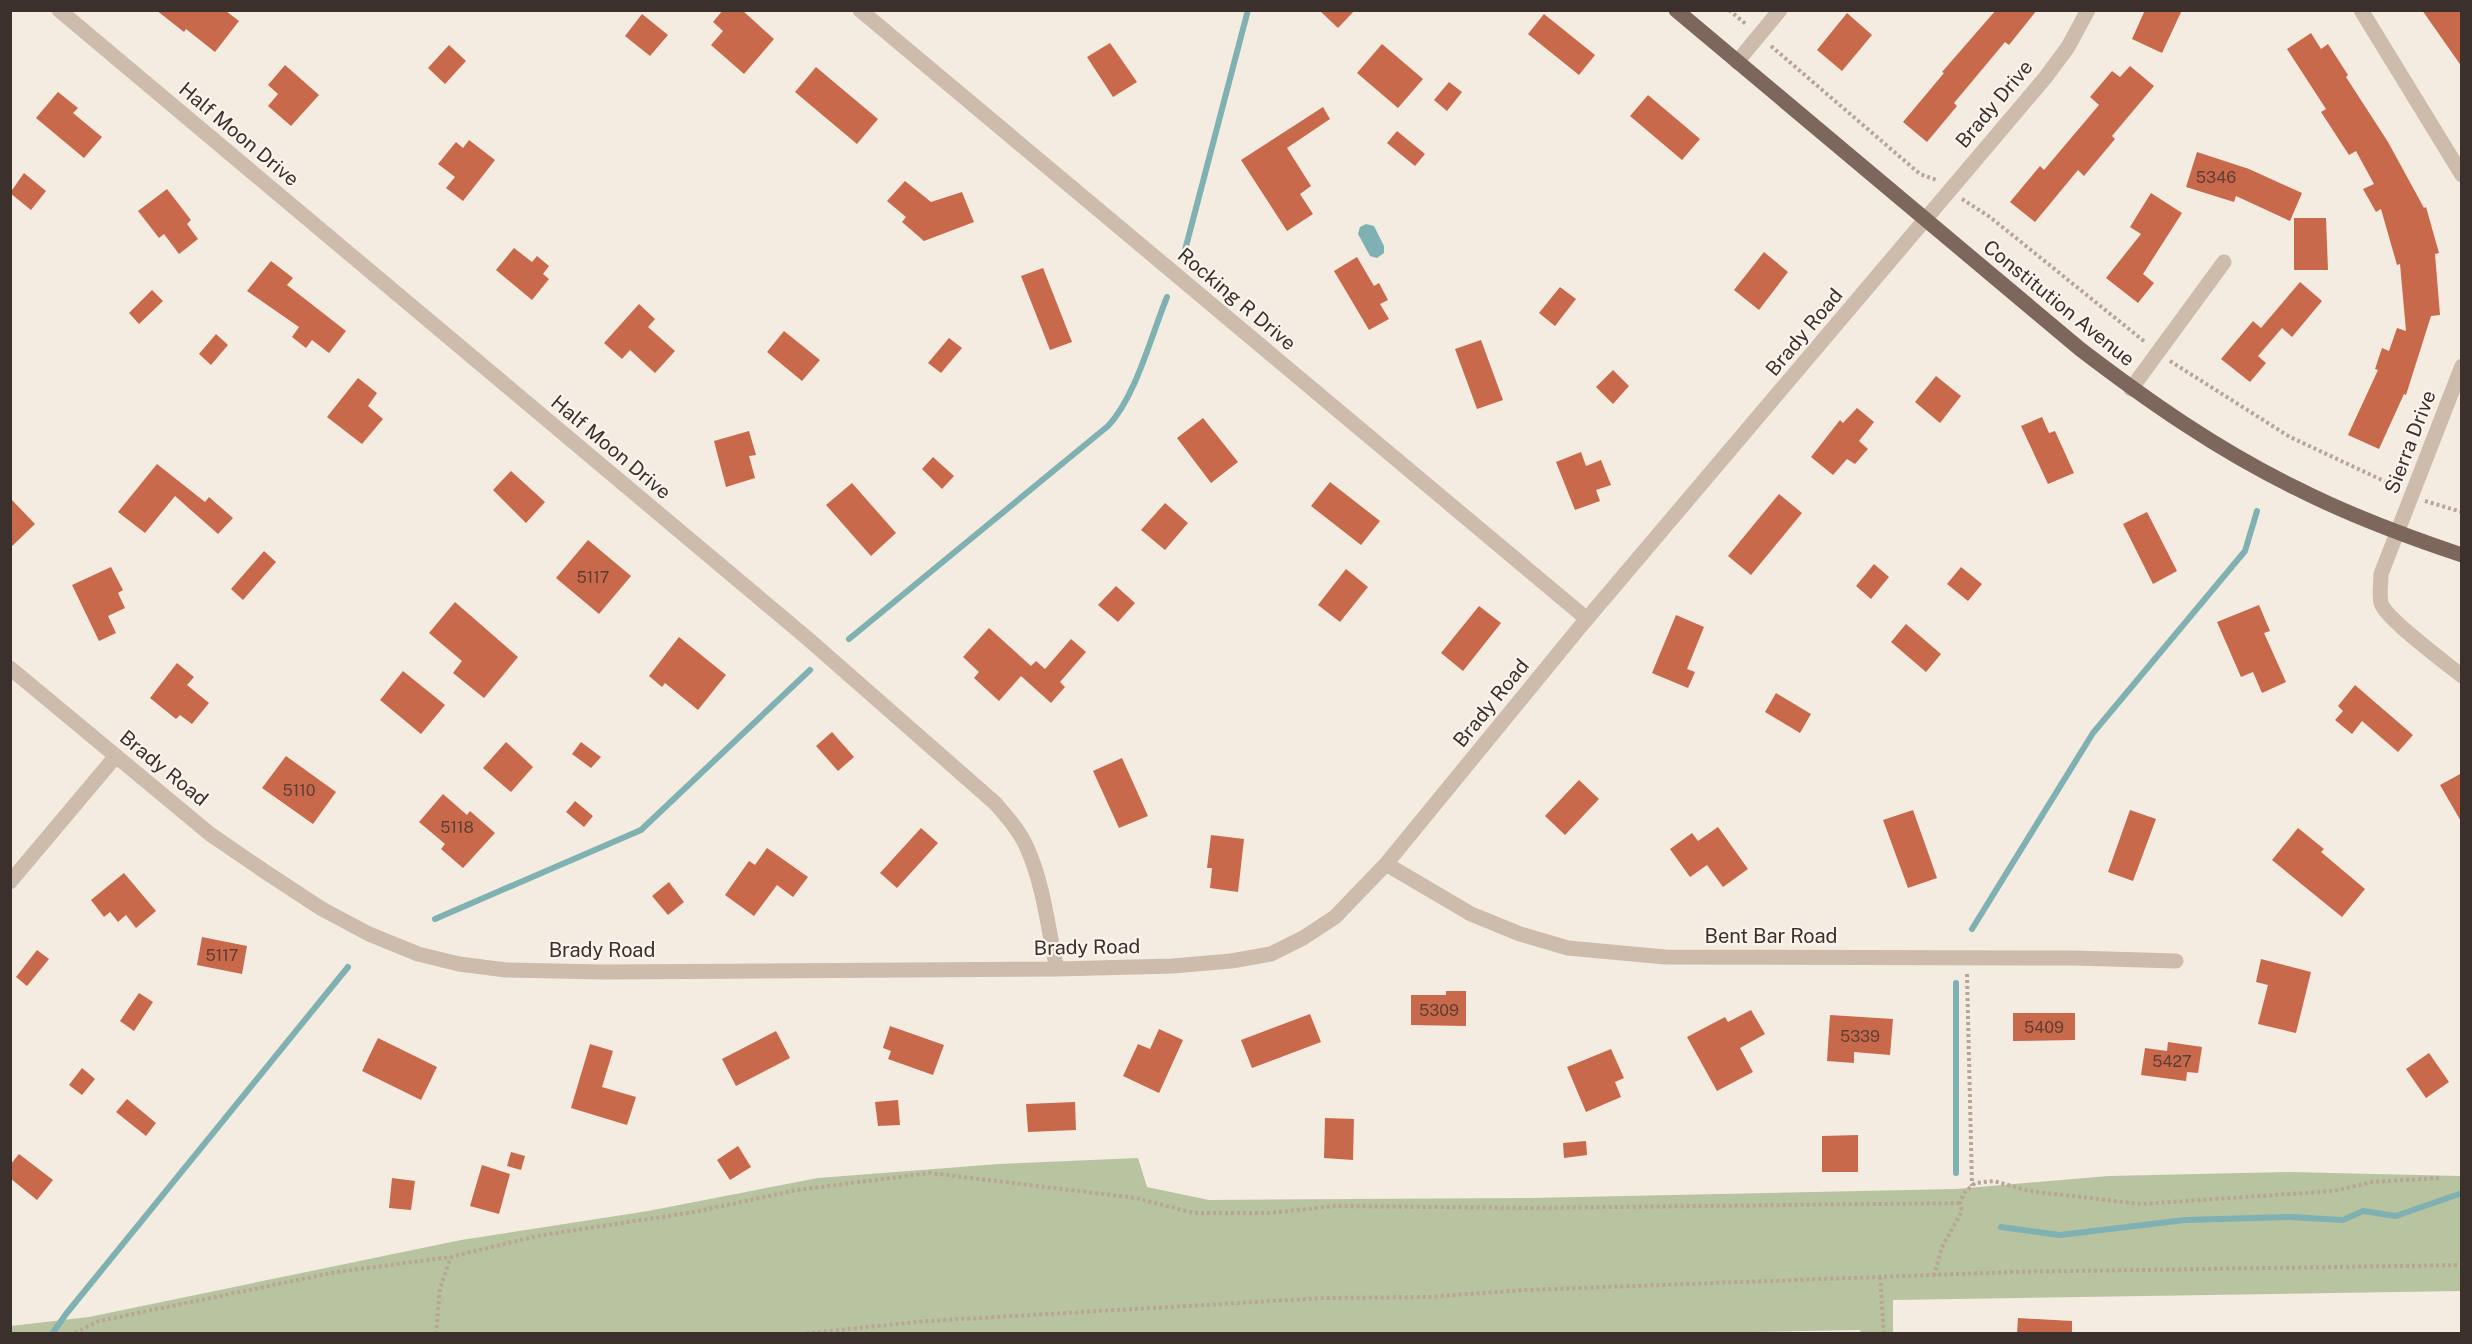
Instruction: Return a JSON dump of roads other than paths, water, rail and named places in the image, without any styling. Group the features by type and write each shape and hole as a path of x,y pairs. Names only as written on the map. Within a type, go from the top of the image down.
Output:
{"main road":[{"name":"Constitution Avenue","path":"1676,10 2080,349 2132,389 2195,432 2248,463 2344,511 2462,555"}],"street":[{"name":"Half Moon Drive","path":"59,10 807,638 995,803 1027,847 1036,870 1057,969"},
{"name":"Rocking R Drive","path":"860,10 1587,619"},
{"path":"1737,62 1780,10"},
{"name":"Brady Drive","path":"1925,219 2045,78 2068,47 2088,10"},
{"path":"2361,10 2462,175"},
{"name":"Brady Road","path":"10,668 210,834 322,909 369,934 418,954 459,964 506,970 603,972 1057,969 1173,966 1231,961 1271,954 1303,938 1335,917 1386,864 1587,619 1925,219"},
{"path":"2132,389 2224,262"},
{"name":"Sierra Drive","path":"2462,366 2381,574 2381,605 2391,617 2462,676"},
{"path":"10,882 116,756"},
{"name":"Bent Bar Road","path":"1386,864 1471,914 1520,934 1568,948 1665,957 2176,961"}],"water":[{"path":"1366,224 1374,226 1384,246 1384,253 1377,258 1370,256 1358,234 1360,227"}],"waterway":[{"path":"1185,250 1248,10"},
{"path":"849,639 1108,426 1127,399 1135,382 1167,297"},
{"path":"1972,929 2093,733 2245,551 2257,511"},
{"path":"435,919 641,830 810,670"},
{"path":"52,1334 348,967"},
{"path":"1956,983 1956,1173"},
{"path":"2001,1227 2060,1235 2185,1220 2290,1217 2343,1220 2363,1211 2396,1216 2462,1193"}]}
